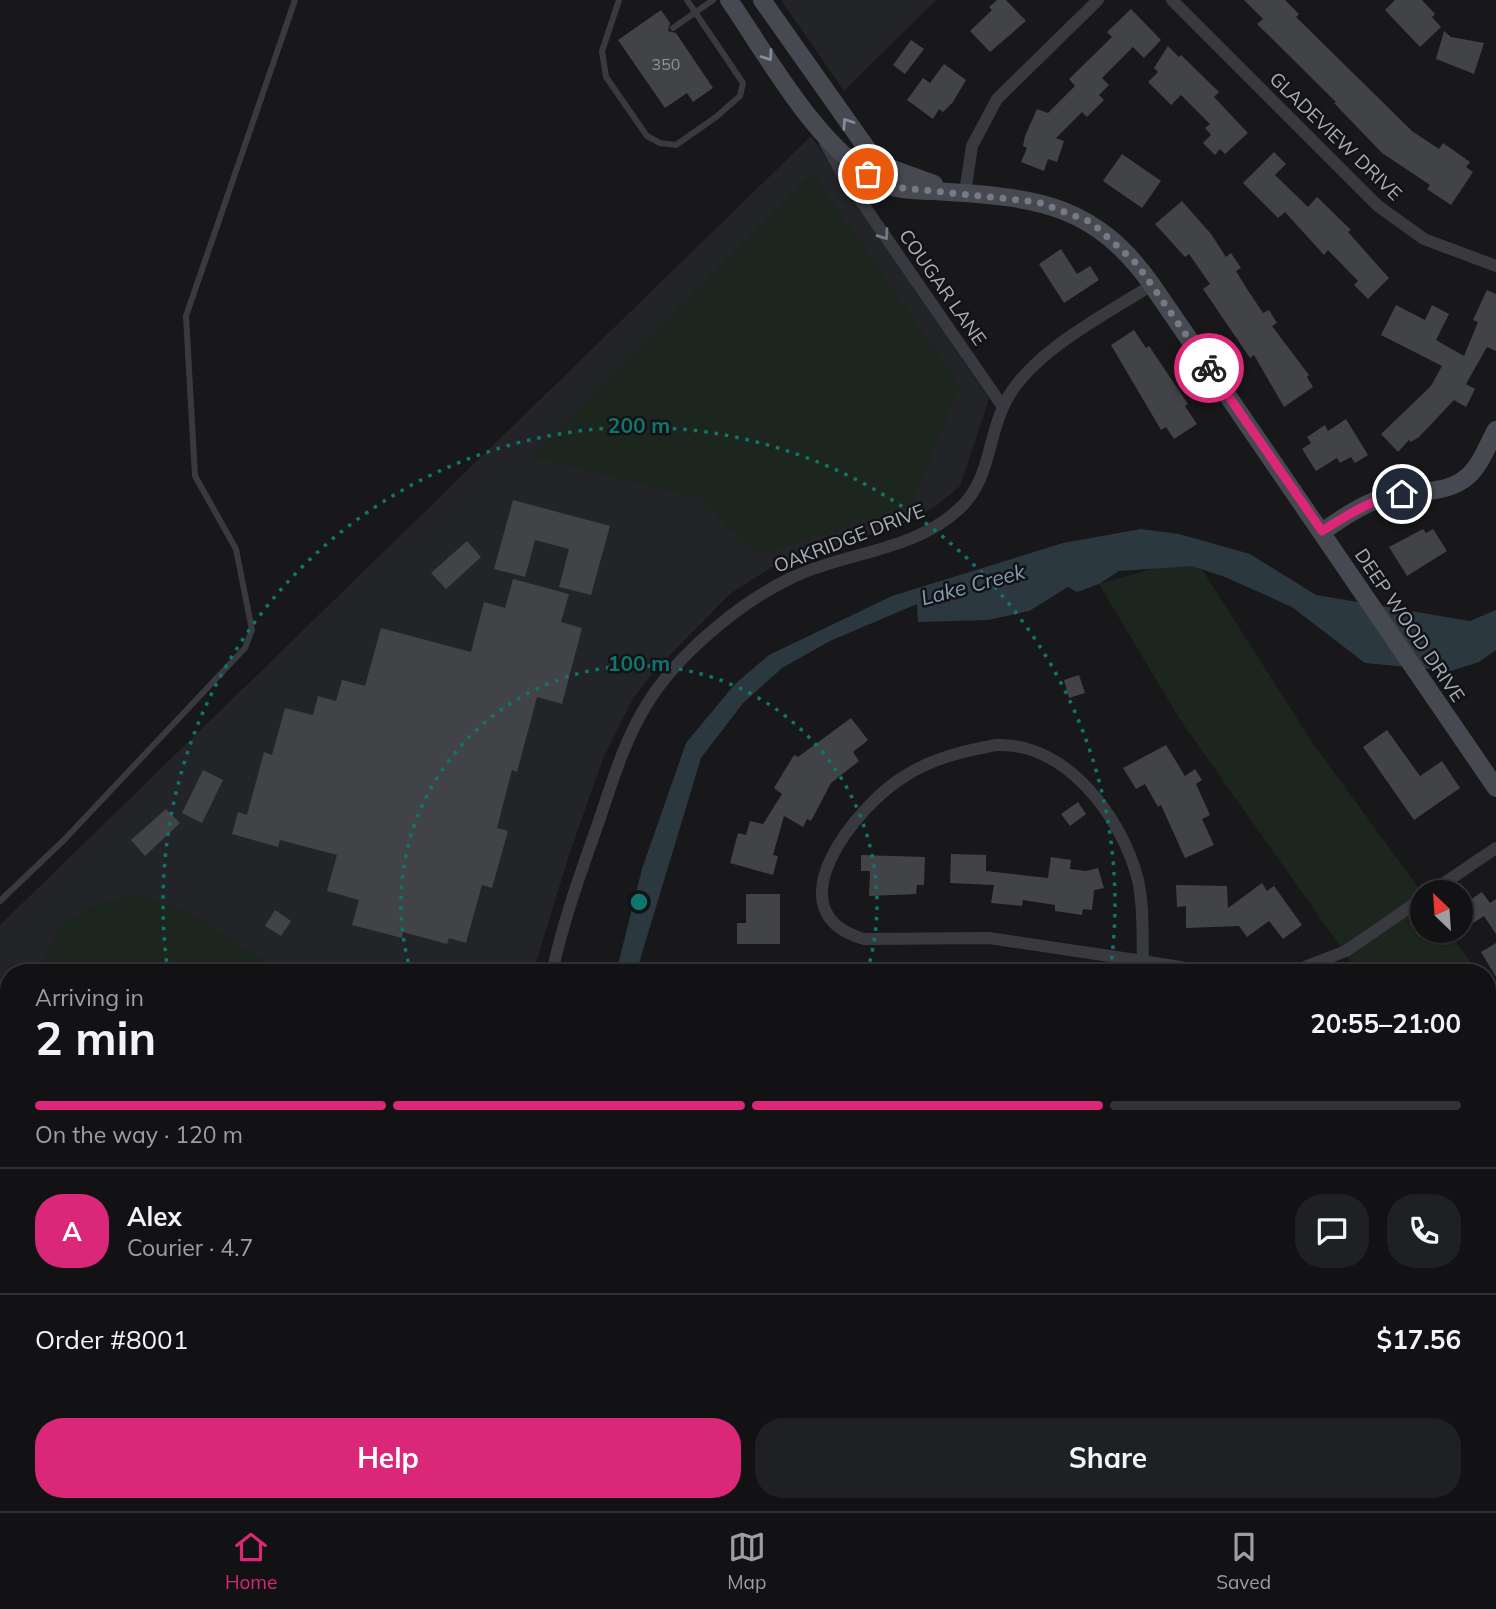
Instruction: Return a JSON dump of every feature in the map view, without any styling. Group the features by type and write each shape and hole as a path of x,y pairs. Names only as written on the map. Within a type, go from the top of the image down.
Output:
{"street":[{"name":"DEEP WOOD DRIVE","path":"729,0 809,115 840,153 882,183 905,189 1038,202 1078,215 1120,245 1152,285 1496,788"},
{"name":"DEEP WOOD DRIVE","path":"762,0 870,153 900,173 965,193"},
{"path":"965,193 972,146 997,99 1098,0"},
{"name":"GLADEVIEW DRIVE","path":"1172,0 1378,206 1424,239 1496,266"},
{"name":"COUGAR LANE","path":"809,115 843,175 1003,407"},
{"name":"OAKRIDGE DRIVE","path":"554,964 562,926 617,769 647,703 683,659 713,631 768,590 814,568 908,540 951,515 981,480 1003,407 1033,367 1050,351 1152,285"},
{"path":"1322,531 1350,513 1386,497 1440,489 1463,481 1474,469 1496,430"},
{"path":"1143,961 1141,900 1126,848 1083,785 1052,759 1025,747 996,745 962,751 904,776 883,791 855,818 824,874 823,893 833,921 849,935 864,939 951,936 989,938 1162,964"},
{"path":"1449,880 1496,848"},
{"path":"1312,964 1346,951 1410,907"}],"lane":[{"path":"0,901 64,840 245,648 252,630 236,549 195,475 186,316 284,22 295,0"},
{"path":"619,0 602,51 606,77 647,136 660,143 676,145 740,96 743,83 687,0"},
{"path":"673,28 713,0"}],"shaded area":[{"path":"781,0 936,0 844,91"},
{"path":"811,136 989,399 960,486 936,506 898,526 775,565 730,594 656,669 633,699 604,756 569,855 536,964 0,964 0,925"},
{"path":"812,172 960,386 912,503 775,551 758,550 755,553 696,497 531,457"},
{"path":"1194,557 1314,745 1413,880 1410,880 1410,943 1457,943 1472,964 1353,964 1181,721 1099,584"},
{"path":"142,896 185,910 270,964 42,964 53,939 76,915 107,901"}],"water":[{"name":"Lake Creek","path":"1141,529 1179,534 1250,554 1316,595 1470,621 1496,610 1496,650 1479,662 1451,671 1365,663 1292,607 1225,577 1192,566 1119,571 1099,584 1077,592 1068,587 1029,611 988,620 918,622 917,604 830,641 782,668 743,703 701,758 639,964 618,964 642,869 686,743 735,684 769,655 892,596 1063,543"}],"building":[{"path":"997,0 1006,0 1026,21 990,52 970,31 992,10 989,7"},
{"path":"1244,0 1285,0 1299,14 1296,17 1412,131 1439,149 1443,143 1470,162 1466,167 1473,172 1451,205 1427,189 1430,185 1382,153 1334,103 1336,102 1257,24 1263,19"},
{"path":"1395,0 1422,0 1435,14 1432,17 1441,27 1420,47 1385,10"},
{"path":"1131,9 1161,40 1144,58 1133,47 1102,78 1109,85 1099,95 1104,100 1087,117 1082,112 1056,138 1064,141 1057,162 1048,159 1044,171 1021,162 1027,148 1023,146 1025,136 1037,109 1048,113 1075,86 1069,79 1112,37 1107,32"},
{"path":"661,10 670,23 668,31 676,33 713,88 693,102 687,93 665,108 618,40"},
{"path":"1444,31 1451,37 1484,43 1474,74 1436,59"},
{"path":"911,40 924,49 905,74 893,65"},
{"path":"1168,46 1219,92 1214,97 1248,133 1225,154 1220,149 1215,155 1203,143 1211,135 1205,128 1210,124 1181,95 1171,105 1148,82 1158,72 1154,68"},
{"path":"944,64 966,80 953,102 943,112 939,109 933,119 907,100 923,78 930,83"},
{"path":"1274,152 1286,164 1275,175 1308,207 1317,197 1351,230 1348,232 1389,278 1368,299 1354,285 1358,281 1328,250 1324,255 1285,212 1278,218 1243,183"},
{"path":"1122,154 1161,181 1142,208 1103,181"},
{"path":"1182,201 1211,234 1226,257 1231,253 1241,268 1236,271 1247,289 1263,313 1269,310 1277,323 1272,326 1309,375 1307,377 1313,387 1284,407 1254,355 1250,358 1203,289 1210,284 1189,254 1185,257 1155,224"},
{"path":"1061,249 1077,274 1090,266 1099,280 1064,303 1039,264"},
{"path":"1487,290 1496,294 1496,351 1487,347 1466,384 1475,389 1466,407 1454,400 1419,437 1411,442 1409,440 1398,452 1381,434 1431,386 1442,366 1381,335 1396,305 1425,320 1432,305 1449,314 1436,340 1464,356 1478,322 1473,320"},
{"path":"1134,330 1146,348 1149,346 1188,404 1185,406 1197,424 1174,439 1166,427 1161,430 1111,345"},
{"path":"1346,419 1368,455 1355,463 1351,457 1340,463 1337,458 1316,471 1302,449 1311,443 1307,437 1325,425 1328,431"},
{"path":"513,500 610,526 591,595 559,587 569,549 535,540 525,577 494,569"},
{"path":"1423,529 1426,533 1433,529 1447,551 1407,576 1389,547"},
{"path":"467,541 481,557 446,589 431,573"},
{"path":"513,579 569,594 561,622 582,628 562,704 537,697 517,772 512,770 497,828 508,831 492,888 482,885 466,943 449,938 447,944 403,932 402,938 352,925 359,900 327,891 337,855 280,840 278,847 232,834 238,812 247,815 264,752 272,755 285,708 313,715 318,696 336,701 342,680 365,686 381,628 471,652 484,602 505,608"},
{"path":"1079,675 1085,693 1069,698 1064,680"},
{"path":"851,718 868,740 853,752 859,761 831,783 811,821 807,819 803,827 784,816 773,855 778,856 773,875 730,863 738,833 746,835 750,821 763,824 782,794 774,788 794,755 798,757"},
{"path":"1387,730 1420,776 1442,761 1460,788 1414,820 1363,747"},
{"path":"1166,745 1185,776 1195,769 1202,780 1196,784 1210,815 1202,819 1214,845 1185,858 1161,805 1158,807 1145,784 1136,789 1123,768"},
{"path":"203,770 223,780 202,823 182,813"},
{"path":"1078,802 1086,814 1070,826 1061,814"},
{"path":"166,809 180,823 145,856 131,840"},
{"path":"951,854 986,855 986,871 1048,878 1051,857 1071,860 1070,869 1086,871 1098,868 1104,888 1094,890 1092,910 1083,909 1082,915 1055,911 1055,905 1023,900 1022,906 991,903 994,885 950,883"},
{"path":"861,855 925,857 924,885 917,885 916,894 869,896 870,871 861,871"},
{"path":"1262,883 1267,891 1274,886 1302,925 1283,939 1269,921 1247,937 1239,926 1186,928 1186,906 1177,907 1176,885 1227,886 1228,908"},
{"path":"1482,892 1490,903 1496,899 1496,934 1484,916 1474,922 1474,897"},
{"path":"746,894 780,894 780,944 737,944 737,923 746,923"},
{"path":"275,910 291,921 281,936 265,926"},
{"path":"1496,943 1496,964 1488,964 1481,952"}],"way so far":[{"path":"868,174 882,183 905,189 1038,202 1091,222 1120,245 1137,264 1209,368"}],"route":[{"path":"1209,368 1322,531 1350,513 1386,497 1402,494"}]}
